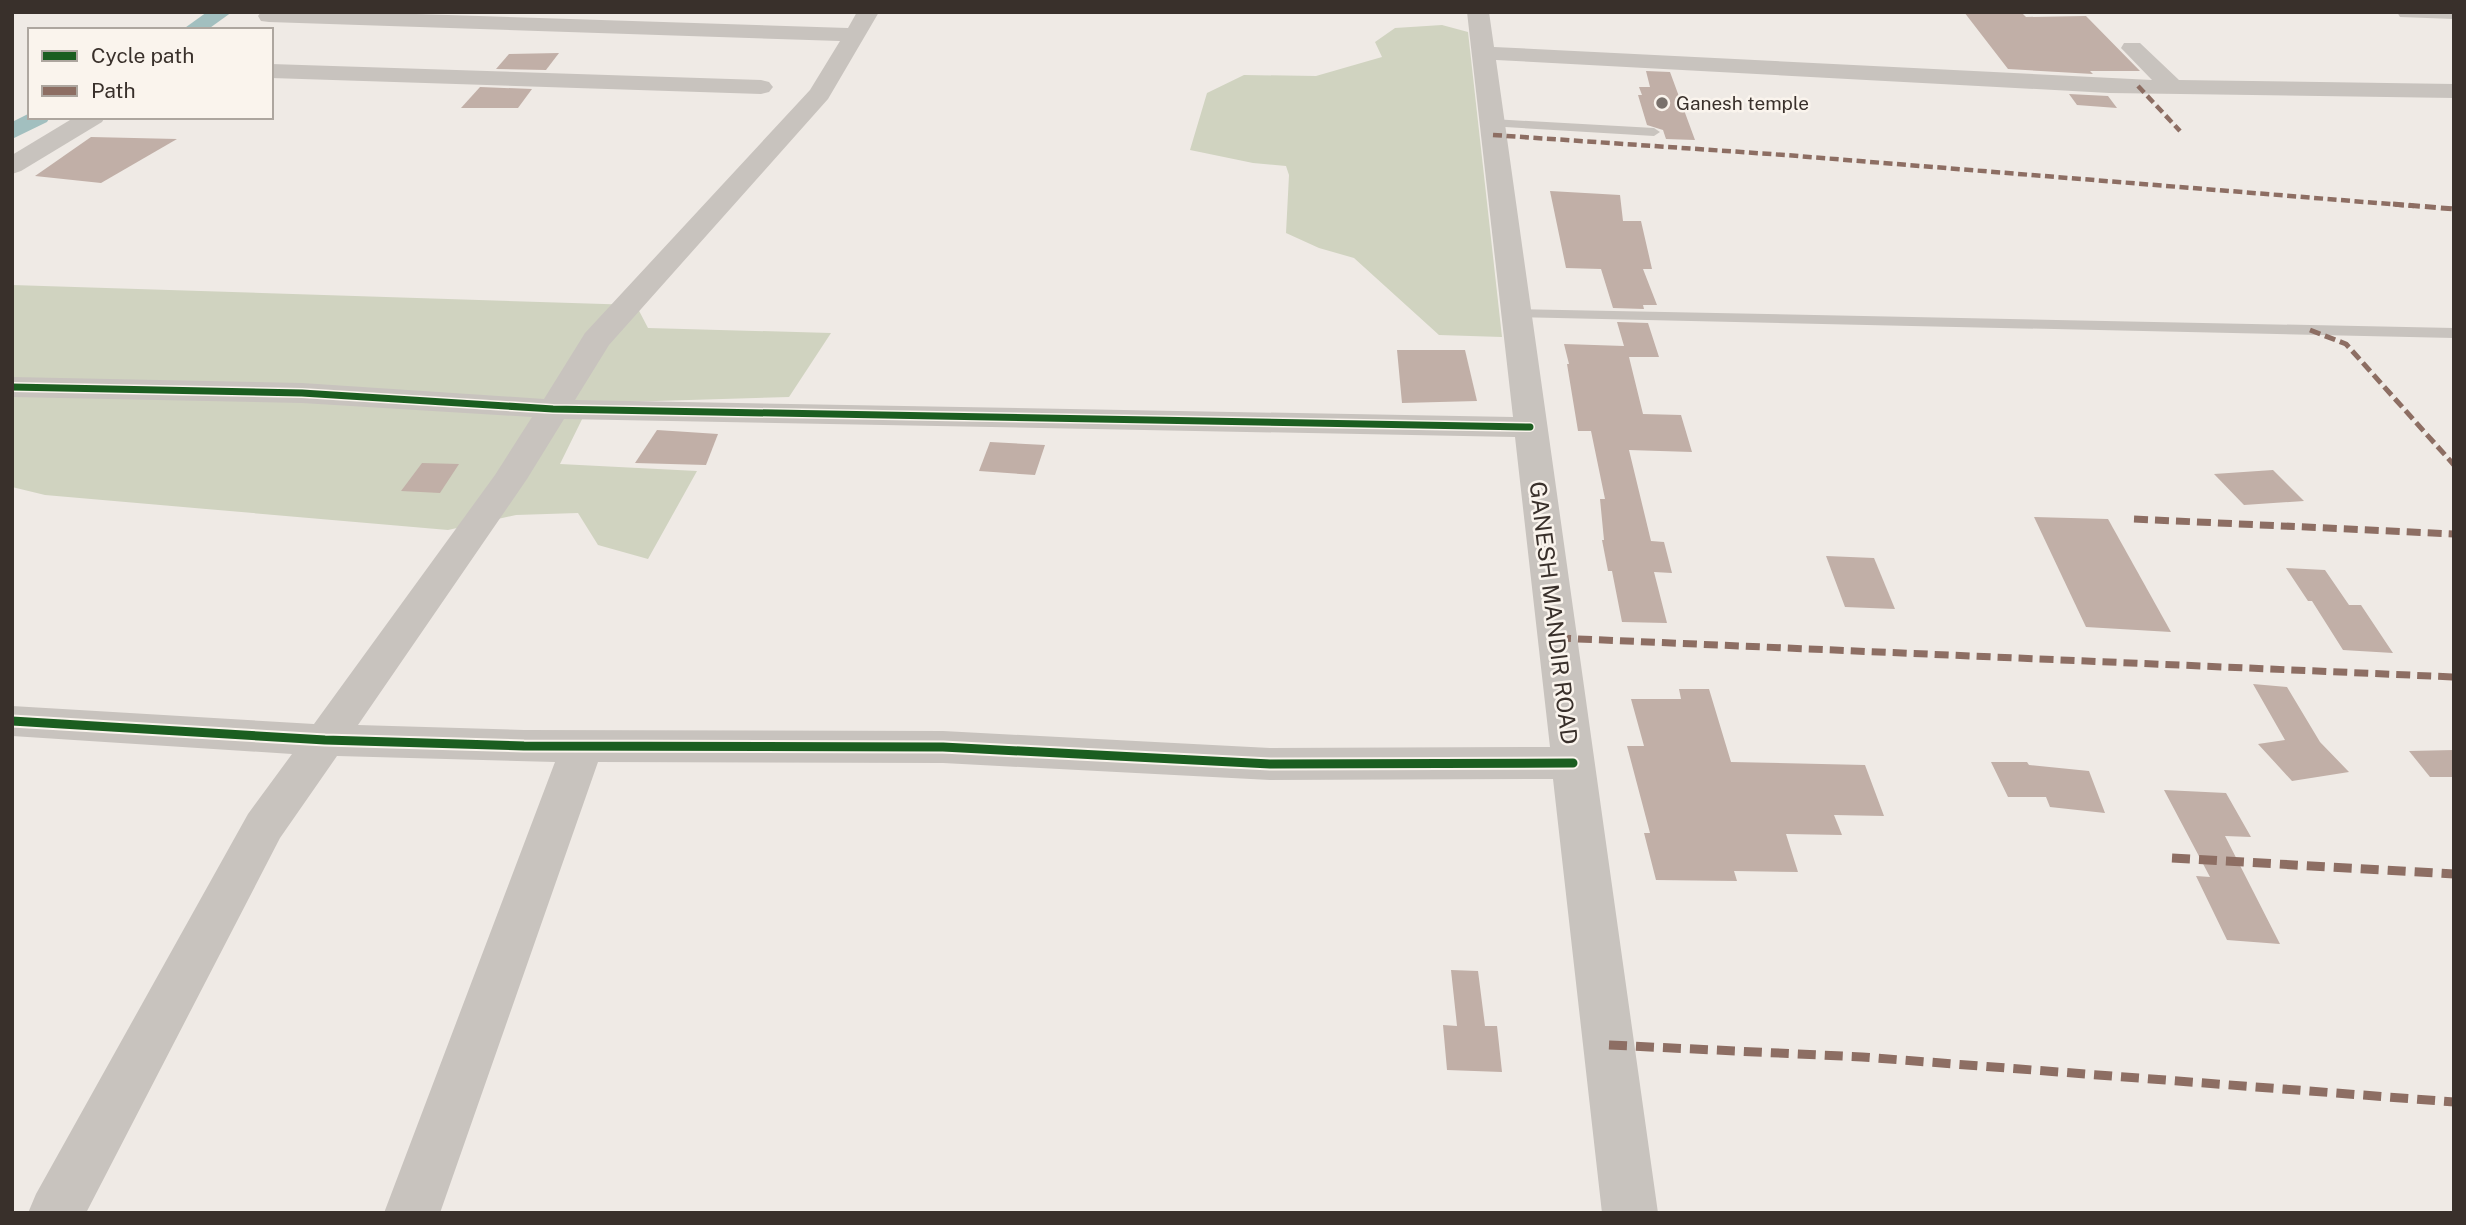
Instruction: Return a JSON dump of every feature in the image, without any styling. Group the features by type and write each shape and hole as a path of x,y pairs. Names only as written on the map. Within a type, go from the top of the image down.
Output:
{"street":[{"name":"GANESH MANDIR ROAD","path":"1478,12 1630,1213"},
{"path":"2408,12 2454,13"},
{"path":"266,18 862,24"},
{"path":"273,68 344,20"},
{"path":"56,1213 264,826 510,479 596,340 820,94 862,24"},
{"path":"2132,48 2173,87"},
{"path":"1483,53 2173,87 2454,91"},
{"path":"273,70 761,87"},
{"path":"12,166 90,119"},
{"path":"12,387 302,393 553,409 727,414 908,414 1530,427"},
{"path":"12,721 325,740 582,746 943,747 1270,764 1573,763"},
{"path":"412,1213 582,746"}],"lane":[{"path":"1492,123 1654,132"},
{"path":"1516,314 2454,333"}],"green space":[{"path":"1442,25 1468,32 1502,337 1439,335 1354,258 1319,248 1286,233 1289,175 1286,166 1253,163 1190,150 1207,93 1244,75 1316,76 1382,57 1375,42 1395,28"},
{"path":"12,285 636,305 648,328 831,333 789,397 590,403 560,464 697,471 648,559 598,545 578,513 516,515 448,530 45,495 12,487"}],"building":[{"path":"1964,12 2021,12 2026,17 2086,16 2140,71 2090,71 2093,74 2008,69"},
{"path":"559,53 546,70 496,69 509,54"},
{"path":"1646,71 1670,72 1695,140 1666,139 1663,130 1647,125 1638,95 1642,95 1639,87 1650,87"},
{"path":"480,87 532,89 518,108 461,108"},
{"path":"2069,94 2108,96 2117,108 2077,105"},
{"path":"91,137 177,139 101,183 35,176"},
{"path":"1550,191 1620,195 1623,221 1641,221 1652,269 1643,269 1657,305 1643,305 1644,309 1613,308 1601,269 1566,268"},
{"path":"1617,322 1648,323 1659,357 1629,357 1643,414 1681,415 1692,452 1629,450 1651,541 1664,542 1672,573 1654,572 1667,623 1622,622 1612,571 1608,571 1602,540 1600,499 1605,499 1591,431 1578,431 1564,344 1624,346"},
{"path":"1397,350 1465,350 1477,401 1402,403"},
{"path":"657,430 718,434 706,465 635,463"},
{"path":"990,442 1045,445 1035,475 979,471"},
{"path":"422,463 459,464 440,493 401,491"},
{"path":"2273,470 2304,501 2244,505 2214,474"},
{"path":"2034,517 2108,519 2171,632 2086,627"},
{"path":"1826,556 1874,558 1895,609 1845,607"},
{"path":"2286,568 2325,570 2349,605 2361,605 2393,653 2343,650 2312,601 2308,601"},
{"path":"2253,684 2287,687 2320,742 2349,772 2292,781 2258,744 2285,740"},
{"path":"1679,689 1709,689 1731,762 1865,765 1884,816 1834,815 1842,835 1786,834 1798,872 1734,871 1737,881 1656,880 1644,833 1650,833 1627,746 1644,746 1631,699 1681,699"},
{"path":"2454,750 2454,777 2430,777 2409,751"},
{"path":"1991,762 2027,762 2029,765 2089,771 2105,813 2050,807 2046,797 2008,797"},
{"path":"2164,790 2226,793 2251,837 2225,836 2280,944 2227,940 2196,876 2210,877"},
{"path":"1451,970 1478,971 1485,1026 1497,1026 1502,1072 1447,1070 1443,1025 1457,1026"}],"waterway":[{"path":"195,28 222,12"},
{"path":"12,132 35,119"}],"marked path":[{"path":"2138,86 2180,131"},
{"path":"1493,135 1785,155 2454,209"},
{"path":"2310,330 2346,344 2454,465"},
{"path":"2134,519 2454,534"},
{"path":"1557,638 2454,677"},
{"path":"2172,858 2454,874"},
{"path":"1609,1045 1862,1057 2454,1102"}],"cycle path":[{"path":"12,387 302,393 553,409 1530,427"},
{"path":"12,721 325,740 524,746 943,747 1270,764 1573,763"}],"place":[{"name":"Ganesh temple","path":"1662,103"}]}
